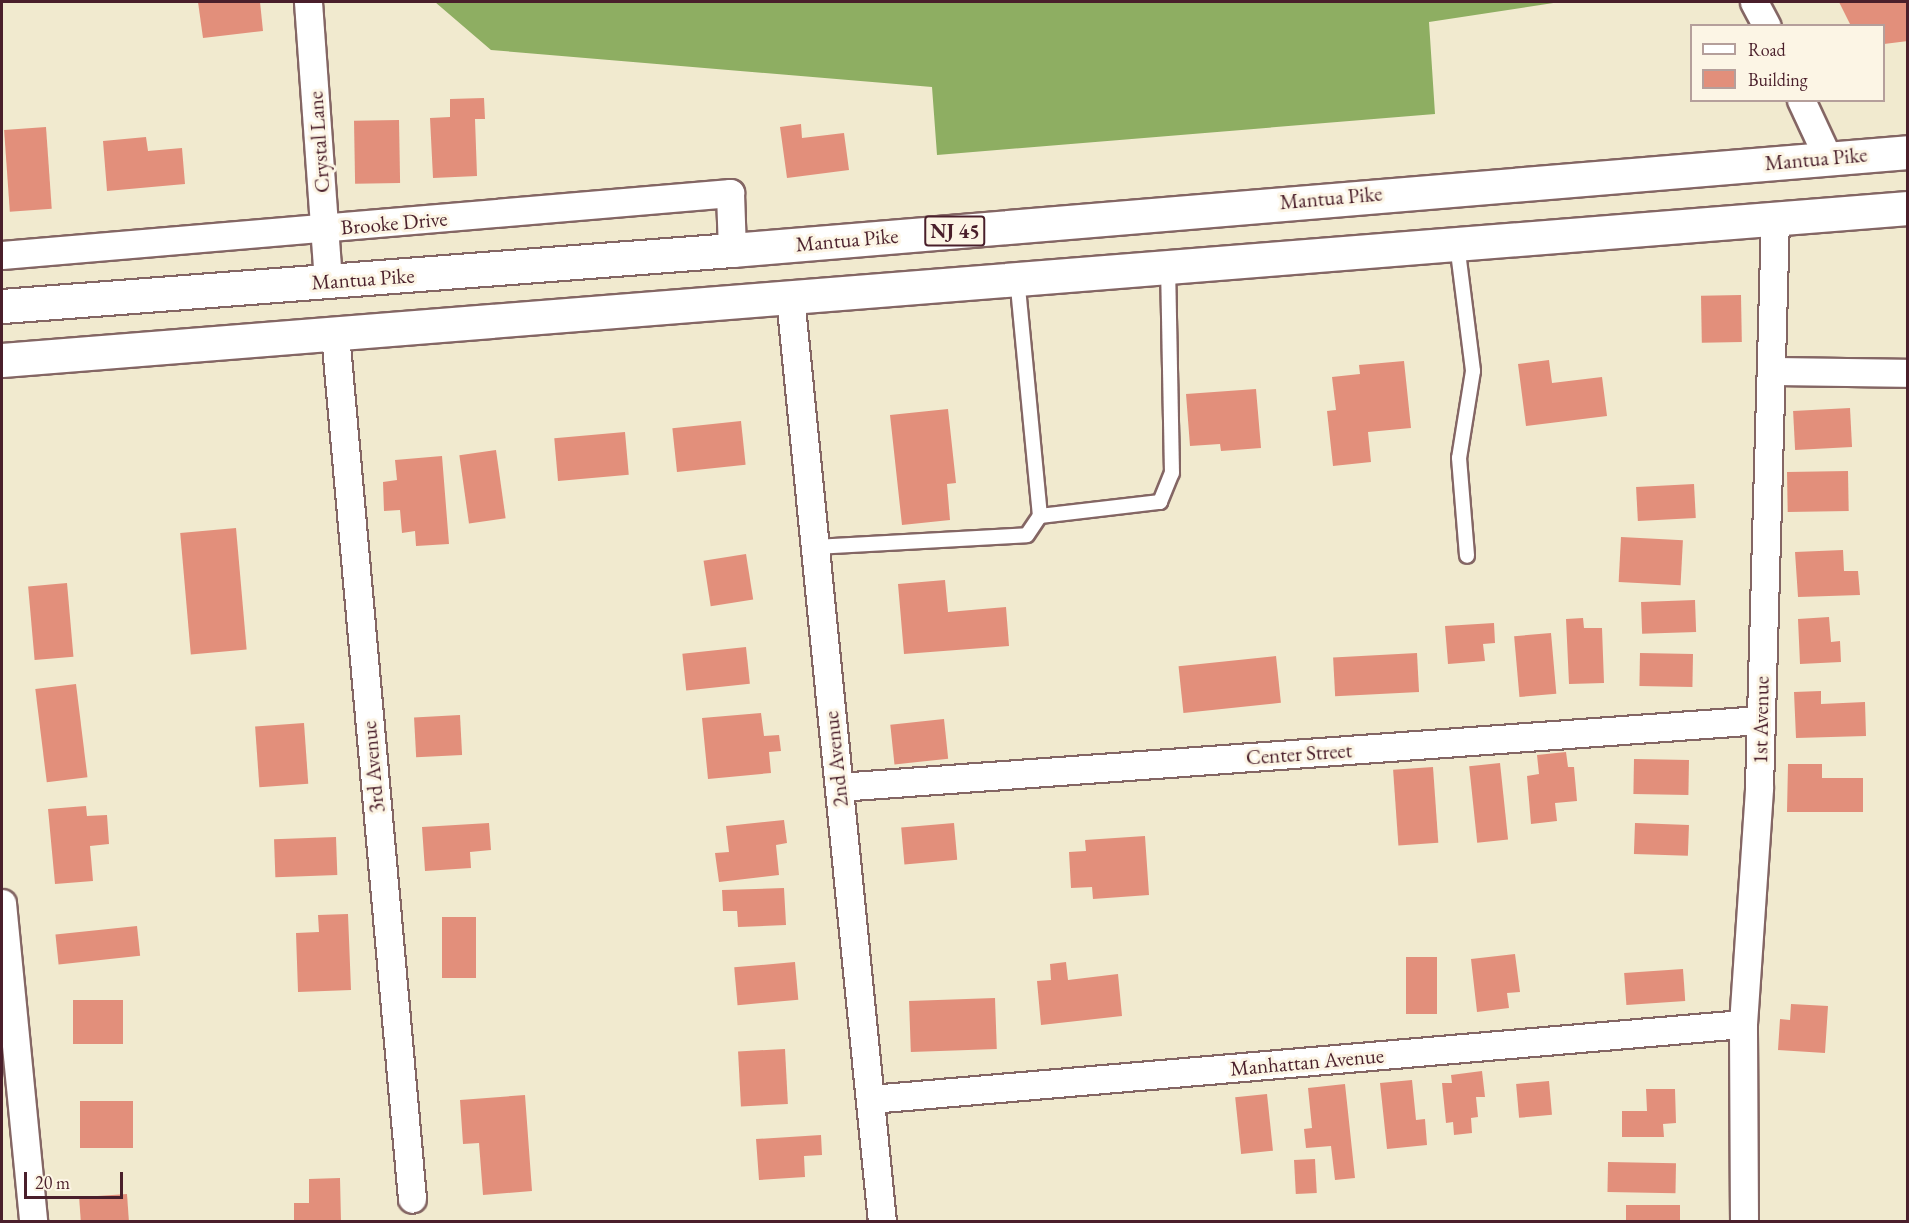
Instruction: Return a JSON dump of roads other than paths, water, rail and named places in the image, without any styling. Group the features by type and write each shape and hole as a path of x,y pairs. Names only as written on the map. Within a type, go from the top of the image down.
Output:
{"main road":[{"name":"Mantua Pike","path":"2,306 732,250 1908,152"},
{"path":"2,360 1908,208"}],"street":[{"name":"Crystal Lane","path":"308,2 328,282"},
{"path":"1754,2 1766,24"},
{"path":"1802,102 1828,158"},
{"name":"Brooke Drive","path":"2,255 326,230 730,193 732,250"},
{"name":"1st Avenue","path":"1744,1221 1743,1024 1760,720 1775,219"},
{"name":"2nd Avenue","path":"790,297 882,1221"},
{"name":"3rd Avenue","path":"335,334 412,1199"},
{"path":"1771,371 1908,373"},
{"name":"Center Street","path":"838,787 1760,720"},
{"path":"2,903 33,1221"},
{"name":"Manhattan Avenue","path":"871,1099 1743,1024"}],"lane":[{"path":"1457,244 1473,371 1459,458 1467,556"},
{"path":"1040,516 1160,502 1172,474 1168,268"},
{"path":"815,547 1028,535 1040,516 1017,279"}]}
